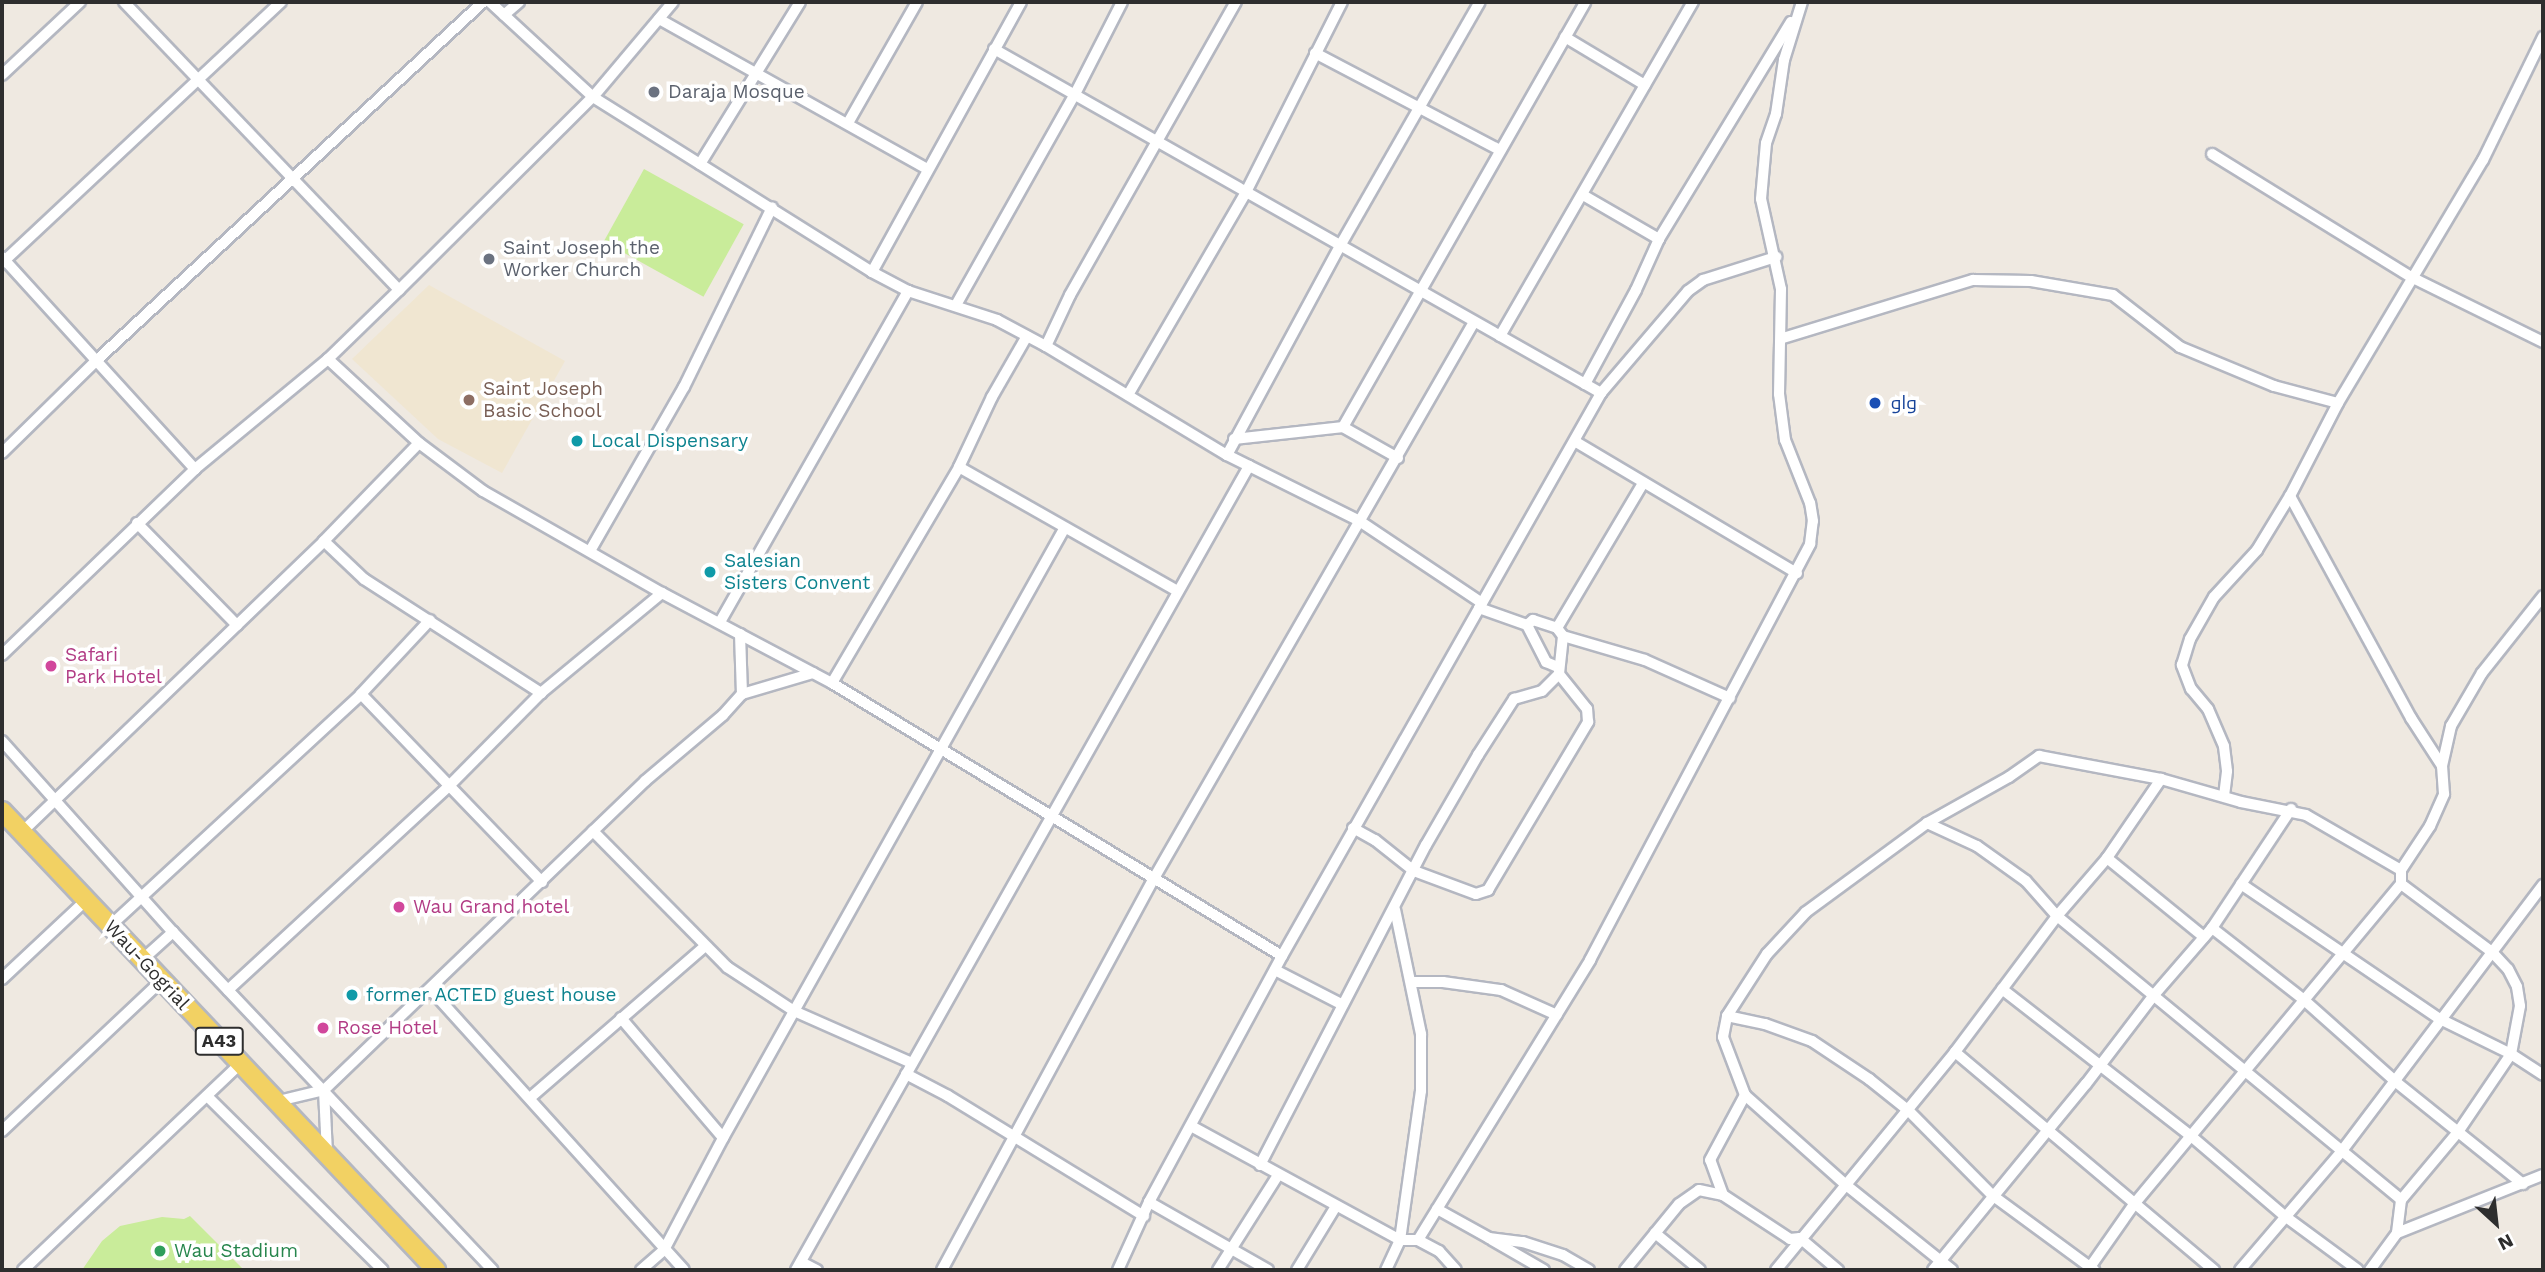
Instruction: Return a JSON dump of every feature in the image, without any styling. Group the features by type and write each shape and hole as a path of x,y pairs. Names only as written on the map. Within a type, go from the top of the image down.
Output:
{"main road":[{"name":"Wau-Gogrial","path":"4,818 22,832 274,1102 436,1270"}],"street":[{"path":"2,75 80,2"},
{"path":"124,2 400,290"},
{"path":"195,469 3,260 200,81 281,2"},
{"path":"2,453 97,360 483,2"},
{"path":"490,2 593,97 872,272 908,291 997,320 1046,346 1227,455 1359,520 1481,605 1527,625 1546,662 1558,670 1582,702 1588,722 1492,885 1483,893 1476,894 1414,871 1375,840 1353,828"},
{"path":"504,15 519,2"},
{"path":"2,655 195,469 328,359 400,290 593,97 673,2"},
{"path":"700,164 800,2"},
{"path":"848,123 917,2"},
{"path":"872,272 1021,2"},
{"path":"956,305 1075,94 1122,2"},
{"path":"1046,346 1070,295 1158,144 1236,2"},
{"path":"1128,395 1245,194 1342,2"},
{"path":"1227,455 1340,246 1480,2"},
{"path":"1343,427 1585,2"},
{"path":"1500,336 1693,2"},
{"path":"1585,384 1636,289 1659,239 1801,5"},
{"path":"1418,1240 1590,960 1810,544 1813,521 1810,503 1785,440 1779,394 1783,338 1782,289 1761,199 1763,158 1776,114 1784,60 1801,5"},
{"path":"659,19 927,169"},
{"path":"1565,37 1645,85"},
{"path":"2224,796 2227,771 2224,746 2207,709 2191,689 2182,666 2190,639 2214,597 2257,550 2290,496 2338,403 2483,160 2543,37"},
{"path":"994,49 1245,194 1601,393"},
{"path":"1315,53 1419,105 1500,150"},
{"path":"2212,154 2413,278 2543,342"},
{"path":"1583,195 1659,239"},
{"path":"590,551 684,387 772,207"},
{"path":"1120,1270 1149,1202 1282,956 1576,442 1601,393 1688,291 1703,280 1776,257"},
{"path":"1783,338 1973,280 2031,281 2113,295 2180,347 2274,386 2338,403"},
{"path":"720,622 908,291"},
{"path":"942,1270 1012,1136 1153,880 1474,322"},
{"path":"832,683 958,467 992,397 1027,336"},
{"path":"328,359 419,443 483,491 662,593 832,683 1054,815 1153,880 1282,956"},
{"path":"1234,439 1343,427 1398,458"},
{"path":"1576,442 1797,573"},
{"path":"22,832 324,541 419,443"},
{"path":"817,1270 798,1266 1249,466"},
{"path":"958,467 1177,592"},
{"path":"1260,1165 1478,755 1514,699 1542,691 1558,670 1560,632 1643,482"},
{"path":"2290,496 2411,718 2441,766"},
{"path":"137,523 237,625"},
{"path":"641,1270 664,1250 723,1138 1064,529"},
{"path":"324,541 364,579 541,692"},
{"path":"228,990 449,786 541,692 662,593"},
{"path":"1727,1016 1765,1024 1812,1041 1909,1111 1992,1195 2091,1269 2135,1203 2248,1072 2303,999 2401,884 2401,870 2430,826 2444,794 2441,766 2451,726 2482,673 2543,596"},
{"path":"110,926 361,694 430,620"},
{"path":"1527,625 1533,620 1560,632 1644,660 1730,698"},
{"path":"740,634 742,694"},
{"path":"274,1102 324,1090 431,990 645,781 723,715 742,694 813,673"},
{"path":"361,694 541,882"},
{"path":"2,741 173,933 493,1270"},
{"path":"1952,1270 1846,1185 1745,1095 1723,1037 1727,1016 1767,954 1807,912 1927,823 2009,778 2039,756 2161,779 2224,796 2291,809 2401,870"},
{"path":"1776,1270 1800,1238 1909,1111 2057,916 2106,858 2161,779"},
{"path":"1933,1270 2154,995 2208,933 2291,809"},
{"path":"1927,823 1977,846 2026,880 2057,916 2401,1200"},
{"path":"593,831 704,947 727,967 794,1012 912,1063"},
{"path":"2106,858 2303,999 2396,1082 2522,1184"},
{"path":"2241,884 2341,954 2440,1018 2511,1054 2543,1075"},
{"path":"2370,1270 2397,1233 2401,1200 2458,1132 2511,1054 2520,1006 2517,987 2508,969 2492,952 2401,884"},
{"path":"2240,1270 2341,1152 2543,885"},
{"path":"2,979 86,900"},
{"path":"1385,1270 1400,1240 1420,1091 1421,1034 1395,910"},
{"path":"142,960 173,933"},
{"path":"531,1097 704,947"},
{"path":"1275,970 1343,1005"},
{"path":"2,1131 162,980"},
{"path":"1411,982 1443,982 1500,990 1557,1015"},
{"path":"2002,989 2191,1136 2286,1217 2358,1270"},
{"path":"431,990 531,1097 684,1270"},
{"path":"621,1018 723,1138"},
{"path":"1955,1052 2214,1270"},
{"path":"23,1270 240,1064"},
{"path":"906,1074 1144,1216"},
{"path":"324,1090 327,1157"},
{"path":"1723,1195 1710,1160 1745,1095"},
{"path":"207,1096 383,1270"},
{"path":"1191,1126 1400,1240 1418,1240 1439,1251 1456,1270"},
{"path":"1218,1270 1278,1175"},
{"path":"2397,1233 2543,1175"},
{"path":"1625,1270 1679,1204 1699,1190 1723,1195 1790,1239 1800,1238 1838,1270"},
{"path":"1149,1202 1268,1270"},
{"path":"1297,1270 1336,1206"},
{"path":"1437,1209 1544,1270"},
{"path":"1655,1233 1700,1270"},
{"path":"1489,1238 1523,1242 1563,1255 1589,1270"}],"shaded area":[{"name":"Saint Joseph Basic School","path":"429,285 565,361 502,473 438,439 352,359"}],"green space":[{"path":"644,169 744,224 703,297 604,242"},
{"name":"Wau Stadium","path":"190,1216 244,1270 82,1270 102,1241 120,1226 162,1217 184,1219"}],"place":[{"name":"Daraja Mosque","path":"654,92"},
{"name":"Saint Joseph the Worker Church","path":"489,259"},
{"name":"Saint Joseph Basic School","path":"469,400"},
{"name":"واو","path":"1875,403"},
{"name":"Local Dispensary","path":"577,441"},
{"name":"Salesian Sisters Convent","path":"710,572"},
{"name":"Safari Park Hotel","path":"51,666"},
{"name":"Wau Grand hotel","path":"399,907"},
{"name":"former ACTED guest house","path":"352,995"},
{"name":"Rose Hotel","path":"323,1028"},
{"name":"Wau Stadium","path":"160,1251"}]}
